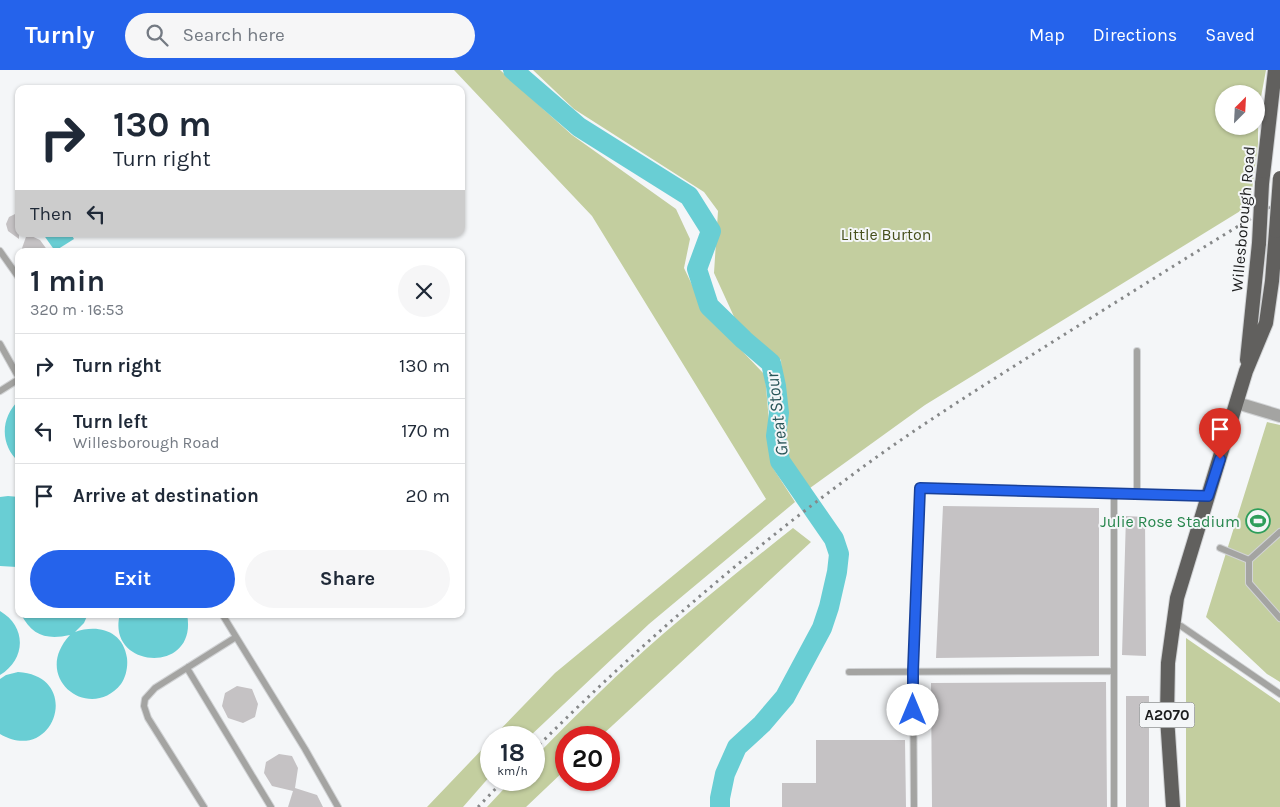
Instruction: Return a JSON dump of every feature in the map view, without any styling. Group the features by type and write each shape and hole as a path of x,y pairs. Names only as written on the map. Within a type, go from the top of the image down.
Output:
{"main road":[{"name":"Willesborough Road","path":"1246,371 1259,243 1262,184 1275,70"},
{"name":"Willesborough Road","path":"1174,807 1167,717 1168,663 1177,598 1246,371 1266,323 1272,280 1280,178"}],"street":[{"path":"1237,403 1280,416"}],"lane":[{"path":"0,251 15,272"},
{"path":"0,344 15,372"},
{"path":"1137,493 1138,351"},
{"path":"0,391 15,382"},
{"path":"914,807 913,671 920,488 1208,496"},
{"path":"1114,493 1114,807"},
{"path":"1280,532 1249,560 1249,583 1280,618"},
{"path":"1220,548 1249,560"},
{"path":"224,618 306,749 338,807"},
{"path":"1173,623 1181,626 1280,694"},
{"path":"204,807 148,718 144,699 155,688 236,637"},
{"path":"187,668 271,807"},
{"path":"849,672 1114,671"}],"green space":[{"path":"454,70 500,70 572,135 676,209 690,239 684,268 705,312 765,375 773,468 795,502 649,624 541,726 504,726 555,673 766,499 592,216"},
{"name":"Little Burton","path":"533,70 1266,70 1263,85 1215,85 1215,135 1258,135 1250,205 925,405 810,488 789,460 784,422 781,360 736,321 714,273 718,211 704,192 574,109"},
{"name":"Julie Rose Stadium","path":"1267,422 1280,425 1280,682 1267,674 1206,617"},
{"path":"793,528 811,542 612,726 566,726 597,694 663,634"},
{"path":"1186,638 1280,703 1280,807 1186,807"},
{"path":"555,737 555,779 545,789 545,747"},
{"path":"480,752 480,788 463,807 427,807"},
{"path":"502,791 543,791 526,807 487,807"}],"water":[{"path":"45,237 73,237 74,239 60,248 53,248"},
{"path":"15,405 15,457 8,448 5,431 8,415"},
{"path":"0,497 15,497 15,567 0,566"},
{"path":"0,611 15,626 19,634 20,643 19,652 15,660 0,675"},
{"path":"23,618 86,618 75,632 100,629 115,635 125,649 127,658 127,668 121,684 108,695 94,699 81,697 69,690 60,680 57,666 59,651 70,635 54,637 41,635 35,632"},
{"path":"120,618 187,618 187,634 179,648 167,656 152,658 138,655 126,646 119,632"},
{"path":"18,672 38,677 51,688 56,702 54,716 47,729 35,738 19,741 0,734 0,679 6,675"}],"building":[{"path":"15,214 15,236 8,231 6,224 9,217"},
{"path":"26,237 34,237 40,240 46,248 22,248"},
{"path":"943,506 1099,508 1099,656 936,658"},
{"path":"1126,516 1145,517 1146,656 1122,655"},
{"path":"1106,682 1107,807 932,807 931,683"},
{"path":"237,686 252,689 258,704 255,717 243,723 228,718 222,706 225,693"},
{"path":"1126,696 1149,696 1149,807 1126,807"},
{"path":"816,740 905,740 906,807 782,807 782,783 816,783"},
{"path":"279,754 292,756 298,768 295,788 317,795 323,807 288,807 293,791 272,786 264,773 266,762"}],"waterway":[{"name":"Great Stour","path":"513,70 579,127 689,196 711,231 697,269 709,306 771,363 779,413 776,436 780,461 834,539 839,554 829,607 822,628 785,697 762,724 737,747 725,774 720,807"}],"railway":[{"path":"545,739 686,608 806,509 848,478 926,423 980,388 1280,201"},
{"path":"478,807 493,791"}],"place":[{"name":"Julie Rose Stadium","path":"1258,521"}],"route":[{"path":"913,710 920,488 1208,496 1220,459"}]}
